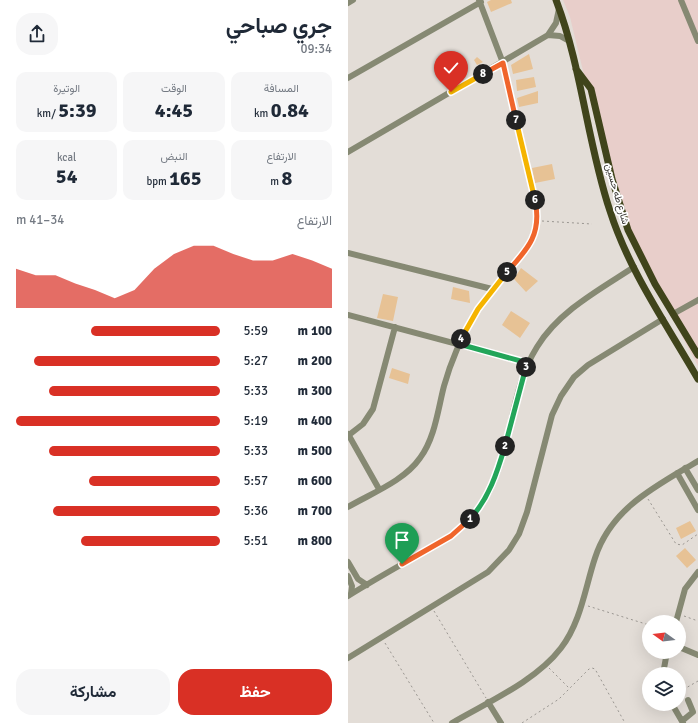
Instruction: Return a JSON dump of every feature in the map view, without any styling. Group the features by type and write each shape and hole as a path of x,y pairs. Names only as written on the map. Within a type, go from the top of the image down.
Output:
{"main road":[{"name":"شارع طه حسين","path":"556,0 569,40 606,199 617,231 634,267 698,379"},
{"name":"شارع طه حسين","path":"575,68 591,89 612,179 622,213 643,262 698,355"}],"street":[{"path":"348,3 353,0"},
{"path":"681,0 698,41"},
{"path":"348,78 480,1 503,63 536,206 537,220 536,229 530,245 492,289 478,309 459,344 451,365 425,450 408,471 348,507"},
{"path":"348,152 548,36 556,23 560,9"},
{"path":"548,36 560,36 569,40"},
{"path":"348,253 492,289"},
{"path":"350,595 451,536 481,505 498,472 528,363 543,338 571,309 634,267"},
{"path":"673,314 698,300"},
{"path":"348,314 528,363"},
{"path":"348,658 488,572 512,545 527,512 552,415 561,396 574,377 592,362 663,319"},
{"path":"379,489 348,435 363,424 373,409 395,327"},
{"path":"452,723 531,676 546,665 568,637 581,604 596,556 607,533 623,512 644,493 698,461"},
{"path":"685,468 698,490"},
{"path":"677,473 698,510"},
{"path":"348,562 358,579 367,585"},
{"path":"678,614 685,589 698,572"},
{"path":"348,576 352,586 350,595"},
{"path":"686,650 698,655"},
{"path":"676,711 683,722 694,712 688,700"},
{"path":"488,702 500,723"}],"path":[{"path":"537,220 592,224"},
{"path":"644,493 676,544 682,545 698,534"},
{"path":"581,604 642,622"},
{"path":"431,607 488,702"},
{"path":"678,614 698,621"},
{"path":"382,638 434,723"},
{"path":"546,665 570,689"},
{"path":"522,723 559,699 589,669 595,669 625,723"},
{"path":"686,688 698,681"}],"shaded area":[{"path":"563,0 698,0 698,366 632,244 608,174 570,17"}],"building":[{"path":"491,0 511,0 512,3 491,12 487,2"},
{"path":"529,54 533,69 513,74 511,65"},
{"path":"477,57 483,62 477,65 474,60"},
{"path":"534,77 536,87 517,91 516,80"},
{"path":"538,91 538,103 519,107 517,98"},
{"path":"552,164 555,179 535,183 532,168"},
{"path":"521,268 538,281 526,292 514,279"},
{"path":"453,287 469,291 470,303 451,299"},
{"path":"383,294 398,297 393,321 377,318"},
{"path":"511,311 530,323 520,338 502,325"},
{"path":"392,368 410,374 408,384 389,378"},
{"path":"690,521 696,531 681,539 676,528"},
{"path":"685,548 696,560 687,568 676,556"}],"route":[{"path":"402,564 451,536 474,514 484,501 498,472 528,363 459,344 478,309 492,289 530,245 534,238 536,229 537,213 503,63 451,92"}]}
